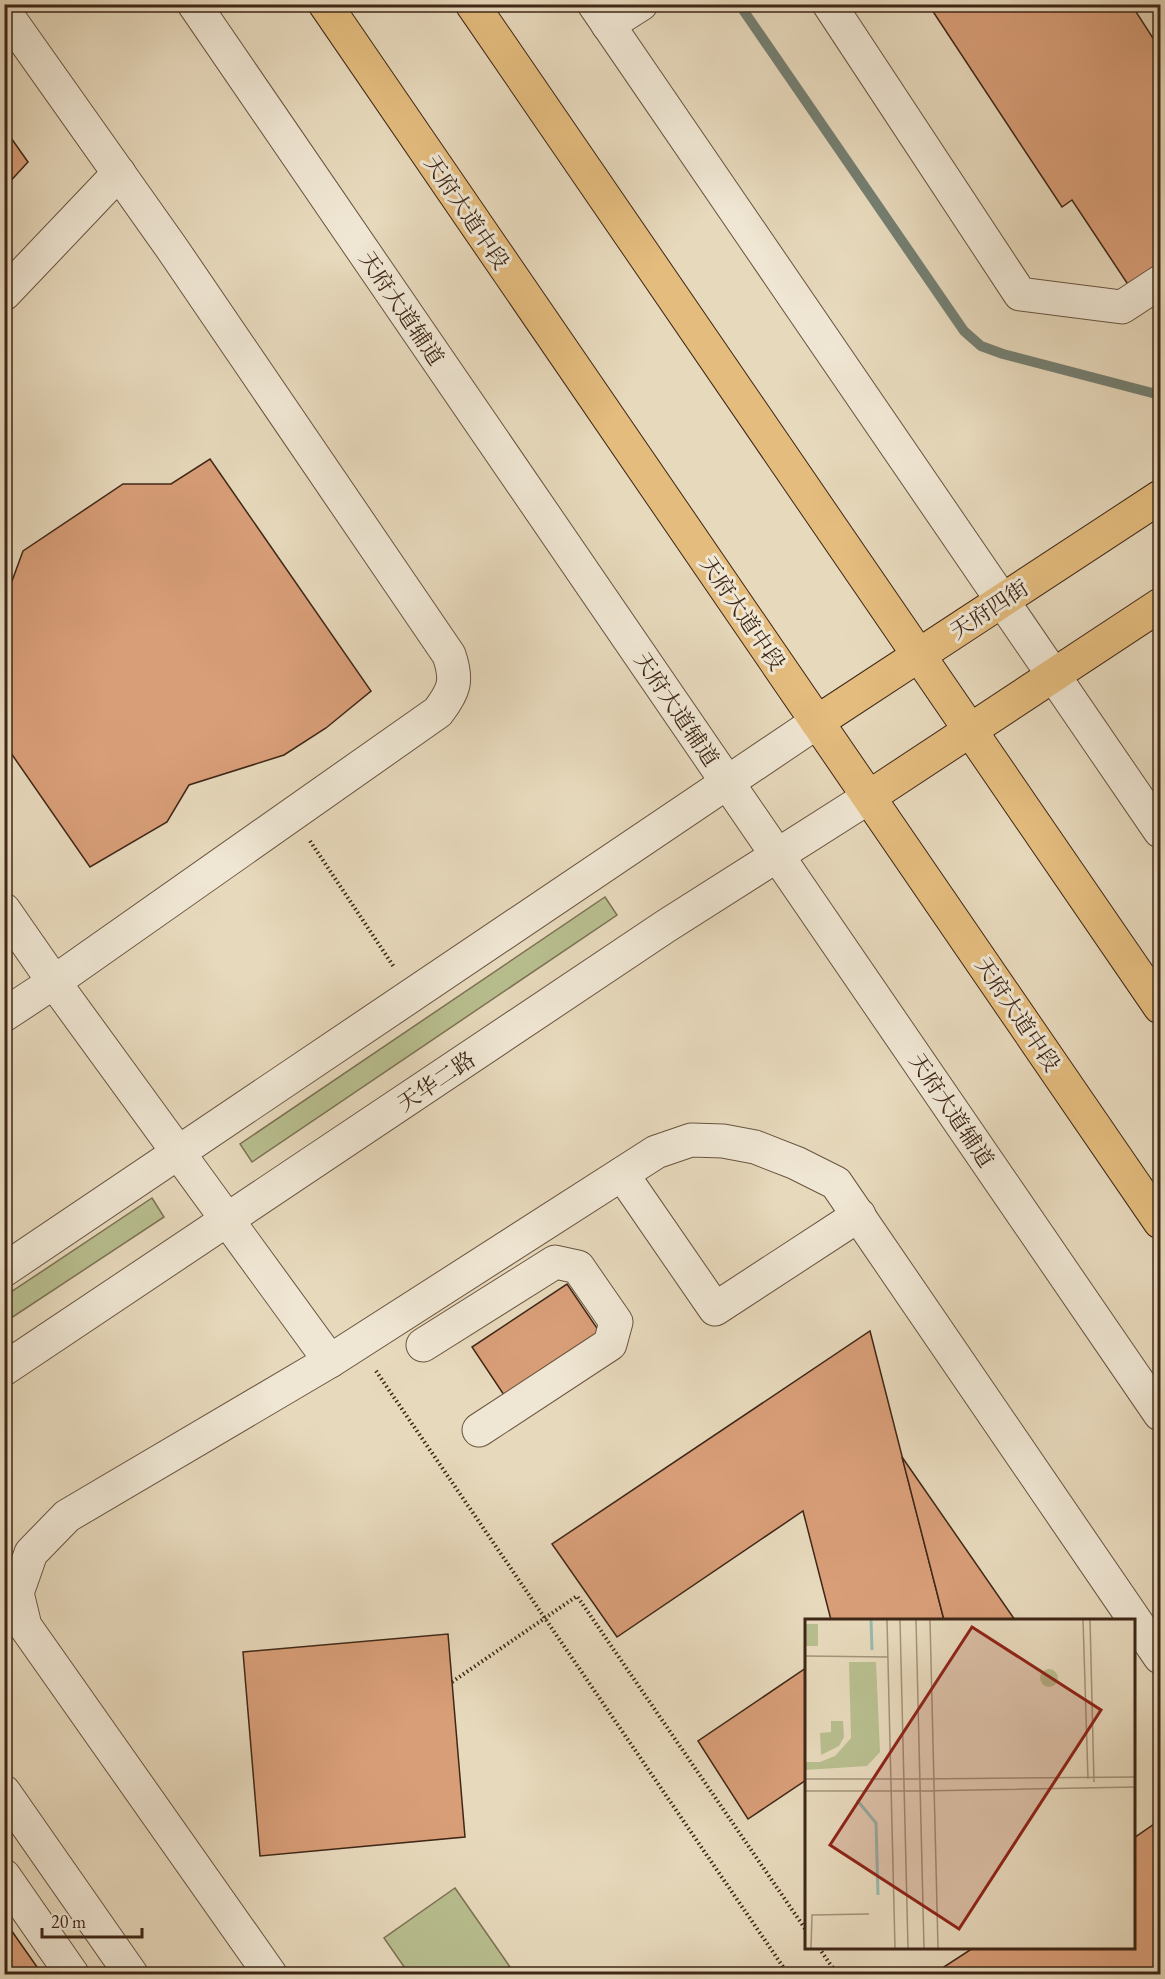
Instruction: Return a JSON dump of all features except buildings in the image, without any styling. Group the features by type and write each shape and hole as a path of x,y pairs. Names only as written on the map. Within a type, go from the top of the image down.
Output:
{"main road":[{"name":"天府大道中段","path":"325,4 1161,1222"},
{"path":"472,4 1161,1007"},
{"name":"天府四街","path":"817,722 1161,497"},
{"path":"869,797 1161,605"}],"street":[{"name":"天府大道辅道","path":"194,4 1161,1414"},
{"path":"642,4 602,15 1161,831"},
{"path":"829,4 1020,294 1122,307 1161,282"},
{"path":"4,11 119,173 449,655 455,673 451,694 438,712 4,1016"},
{"path":"4,294 119,173"},
{"path":"4,1270 817,722"},
{"name":"天华二路","path":"4,1369 657,933 869,797"},
{"path":"4,910 330,1361"},
{"path":"270,1974 25,1626 17,1593 31,1554 67,1516 358,1344 656,1152 691,1140 723,1141 755,1147 796,1163 836,1183 1161,1657"},
{"path":"622,1174 716,1309 859,1215"},
{"path":"423,1345 555,1262 578,1267 616,1322 610,1344 479,1430"},
{"path":"4,1792 131,1974"},
{"path":"4,1876 72,1974"}],"path":[{"path":"292,814 413,995"},
{"path":"358,1344 788,1974"},
{"path":"452,1682 577,1596 805,1927"},
{"path":"820,1949 837,1974"}],"green space":[{"path":"605,897 617,915 252,1162 240,1144"},
{"path":"152,1198 164,1217 5,1322 5,1296"},
{"path":"455,1888 515,1974 409,1974 384,1938"}],"waterway":[{"path":"739,4 964,331 981,346 1003,354 1160,395"}]}
